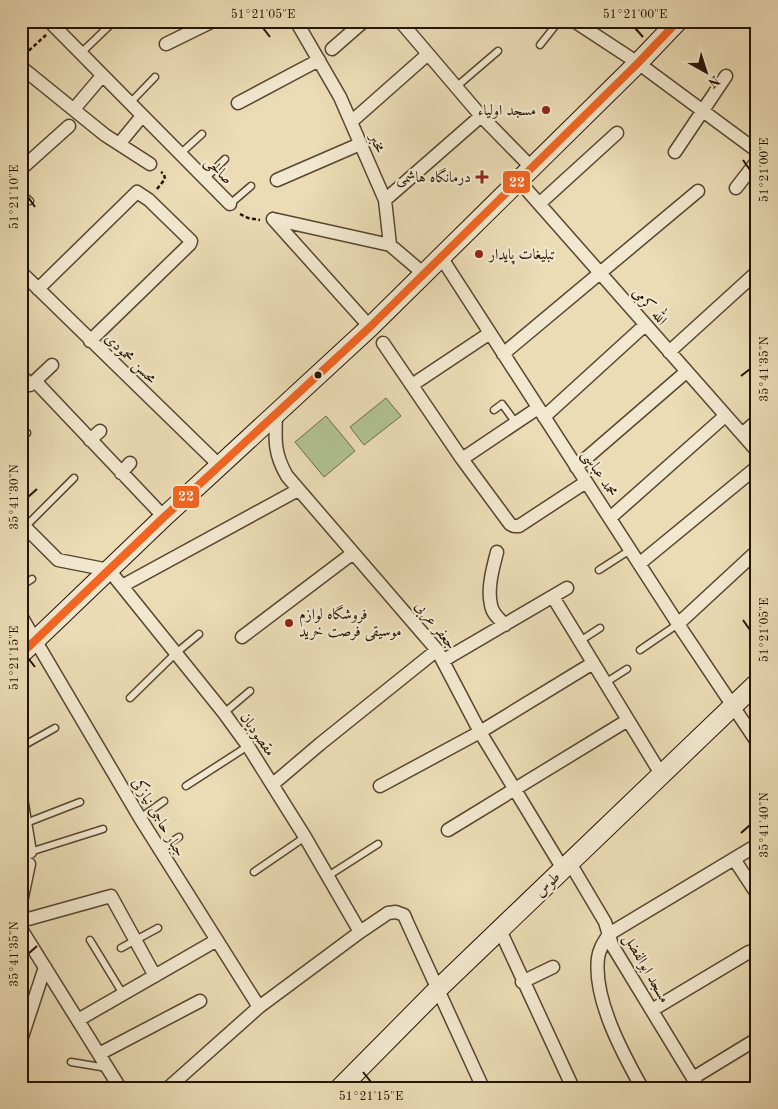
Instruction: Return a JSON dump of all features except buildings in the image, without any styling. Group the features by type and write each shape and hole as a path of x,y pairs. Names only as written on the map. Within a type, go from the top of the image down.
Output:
{"main road":[{"path":"21,654 164,518 370,328 638,63 676,22"},
{"name":"طوس","path":"347,1085 439,988 757,683"}],"street":[{"path":"166,44 213,21"},
{"name":"مخبر","path":"296,21 340,96 385,200 390,245"},
{"path":"332,49 364,21"},
{"name":"الله کرمی","path":"400,21 481,116 525,175 539,204 757,451"},
{"path":"574,21 638,63 757,151"},
{"name":"صالحی","path":"51,24 230,204"},
{"path":"351,122 428,54"},
{"path":"238,103 319,60"},
{"path":"21,67 119,144 150,164"},
{"path":"74,109 102,76"},
{"path":"675,152 726,76"},
{"path":"119,144 142,116"},
{"path":"385,200 481,116"},
{"path":"21,169 68,126"},
{"path":"539,204 617,132"},
{"path":"277,180 360,144"},
{"path":"736,188 757,161"},
{"path":"503,354 698,191"},
{"path":"38,288 137,192 149,200 191,241 90,341"},
{"path":"273,219 390,245 424,274"},
{"path":"273,219 370,328"},
{"name":"محمد عباسی","path":"441,257 678,624 757,742"},
{"name":"محسن محمودی","path":"21,272 220,466"},
{"path":"669,352 757,272"},
{"path":"462,459 516,423 541,412 645,324"},
{"path":"412,385 490,333"},
{"path":"383,343 462,459 506,520 514,526 519,526 586,482"},
{"path":"21,375 30,385 52,365"},
{"path":"576,467 686,372"},
{"path":"35,381 164,518"},
{"name":"جعفر عربی","path":"276,415 275,446 279,462 287,476 440,655 480,732 513,789 566,866"},
{"path":"610,518 725,416"},
{"path":"742,434 757,421"},
{"path":"90,440 100,431"},
{"path":"121,473 130,463"},
{"path":"639,564 757,467"},
{"path":"122,586 298,490"},
{"path":"23,525 58,560 110,570"},
{"path":"678,624 757,551"},
{"path":"498,552 491,578 490,604 496,616 505,625"},
{"path":"242,637 353,553"},
{"name":"مقصودیان","path":"110,570 248,746 305,837 360,932"},
{"path":"273,784 320,744 440,655 505,625 567,588"},
{"path":"553,597 662,774"},
{"name":"جبار حاجی نیازکی","path":"21,616 140,818 259,1007"},
{"path":"380,786 480,732 593,663"},
{"path":"448,830 628,720"},
{"path":"21,798 30,858 21,902"},
{"path":"642,1088 616,1037 600,988 598,958 602,945 609,934 757,845"},
{"path":"734,859 757,894"},
{"name":"مسجد ابوالفضل","path":"566,866 605,922 612,945 696,1083"},
{"path":"21,921 111,896 155,976"},
{"path":"168,1088 259,1007 360,932 388,914 396,912 404,915 439,988 483,1088"},
{"path":"21,929 120,1088"},
{"path":"500,930 522,982 573,1088"},
{"path":"78,1020 217,940"},
{"path":"652,1010 749,952"},
{"path":"21,1040 45,967"},
{"path":"522,982 553,967"},
{"path":"99,1054 200,1001"},
{"path":"696,1083 757,1039"}],"lane":[{"path":"540,45 559,21"},
{"path":"80,54 110,26"},
{"path":"456,87 498,51"},
{"path":"130,104 155,77"},
{"path":"180,154 202,134"},
{"path":"205,180 225,159"},
{"path":"230,204 251,186"},
{"path":"21,193 30,202"},
{"path":"494,410 502,404 516,423"},
{"path":"23,525 74,478"},
{"path":"599,570 630,550"},
{"path":"21,586 32,579"},
{"path":"640,650 678,624"},
{"path":"580,641 600,628"},
{"path":"130,698 176,653 199,634"},
{"path":"605,683 627,669"},
{"path":"224,713 250,691"},
{"path":"21,748 55,728"},
{"path":"186,786 248,746"},
{"path":"140,818 164,801"},
{"path":"26,823 80,802"},
{"path":"30,858 103,829"},
{"path":"160,850 179,837"},
{"path":"254,872 305,837"},
{"path":"328,876 378,844"},
{"path":"121,948 158,928"},
{"path":"90,940 123,994"},
{"path":"70,1062 108,1068"}],"path":[{"path":"21,58 51,24"},
{"path":"149,200 165,179 165,176 150,164"},
{"name":"صالحی","path":"230,204 238,213 248,218 256,220 273,219"}],"green space":[{"path":"386,398 401,416 364,445 350,427"},
{"path":"326,416 355,451 324,477 295,442"}],"transit line":[{"name":"22","path":"21,654 164,517 370,327 638,63 678,21"}],"place":[{"name":"مسجد اولیاء","path":"546,110"},
{"name":"درمانگاه هاشمی","path":"482,177"},
{"name":"تبلیغات پایدار","path":"479,254"},
{"name":"فروشگاه لوازم موسیقی فرصت خرید","path":"289,623"}]}
